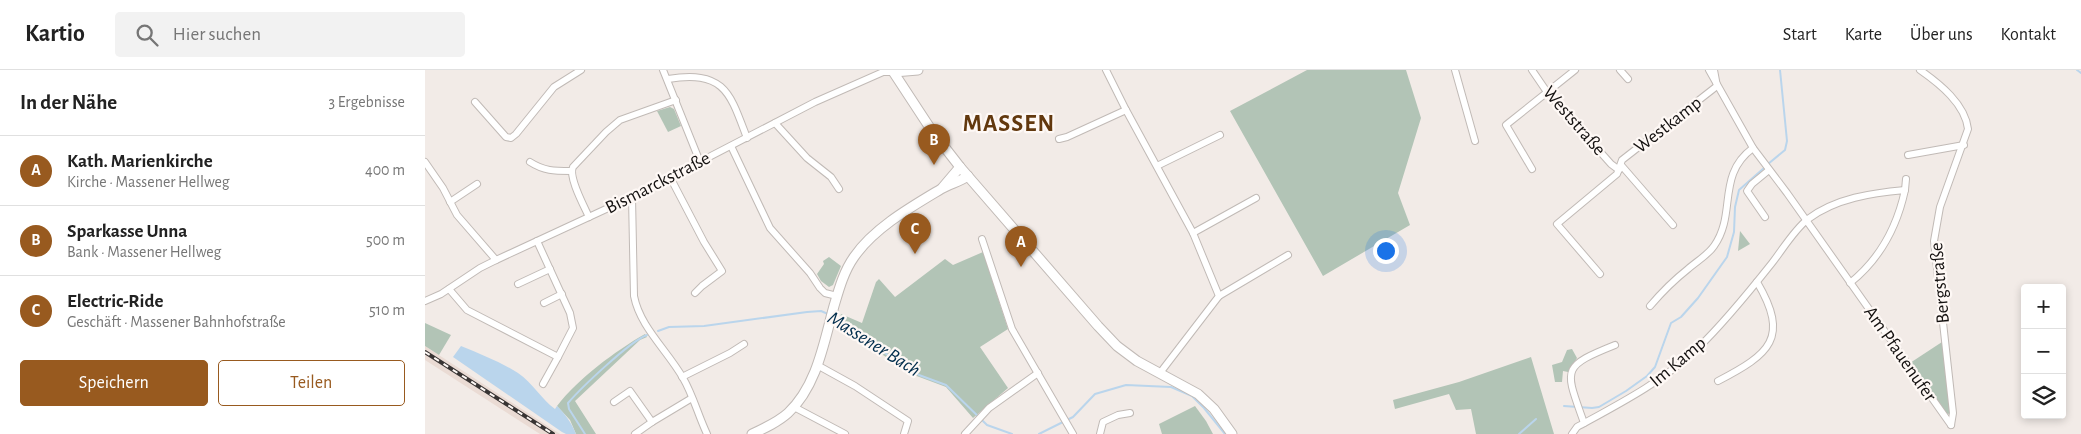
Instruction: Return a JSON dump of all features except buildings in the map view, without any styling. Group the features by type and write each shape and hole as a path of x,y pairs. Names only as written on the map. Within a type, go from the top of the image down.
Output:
{"main road":[{"path":"893,71 919,70"},
{"path":"893,71 932,131 967,176 1109,337 1146,367 1198,394 1214,409 1232,434"},
{"path":"943,188 960,167"},
{"path":"752,434 779,420 794,407 809,385 817,365 837,296 853,259 868,240 884,227 943,188 967,176"}],"street":[{"path":"475,102 506,137 511,138 554,87 581,70"},
{"path":"663,70 700,162"},
{"path":"1107,70 1126,110 1193,232 1219,296"},
{"path":"1455,70 1475,141"},
{"name":"Weststraße","path":"1532,70 1547,92 1611,164 1620,167"},
{"path":"1532,168 1506,125 1575,70"},
{"path":"1620,70 1628,79"},
{"name":"Am Pfauenufer","path":"1709,70 1753,148 1951,425"},
{"path":"1714,70 1717,86"},
{"name":"Bergstraße","path":"1920,70 1948,92 1964,117 1968,129 1964,145 1943,200 1935,241 1953,413 1951,425"},
{"name":"Bismarckstraße","path":"425,301 449,289 496,260 632,197 862,80 883,72 893,71"},
{"path":"667,79 687,75 704,75 716,79 727,89 747,138"},
{"name":"Westkamp","path":"1600,274 1557,224 1620,167 1622,160 1717,86"},
{"path":"530,162 543,170 552,172 571,171 606,132 620,120 676,100"},
{"path":"1059,139 1067,138 1126,110"},
{"path":"775,123 814,164 831,176 839,188"},
{"path":"1157,166 1220,136"},
{"path":"1909,154 1964,145"},
{"path":"731,146 770,228 810,272 820,288 825,293 837,296"},
{"path":"1650,306 1668,286 1715,245 1726,214 1733,171 1745,154 1753,148"},
{"path":"425,162 457,215 496,260"},
{"name":"Westkamp","path":"1620,167 1673,225"},
{"path":"1765,217 1747,191 1769,169"},
{"path":"571,171 589,217"},
{"path":"670,178 703,242 722,271 702,286 695,294"},
{"path":"1850,282 1872,262 1889,238 1901,210 1907,179"},
{"path":"450,202 477,184"},
{"path":"1806,220 1854,198 1872,193 1905,190"},
{"path":"632,197 634,296 638,311 683,377 707,434"},
{"path":"1193,232 1256,198"},
{"name":"Im Kamp","path":"1572,434 1577,427 1642,390 1697,349 1757,282 1806,220"},
{"path":"983,238 1012,330 1073,434"},
{"path":"537,241 570,313 573,328 543,384"},
{"path":"1163,369 1219,296 1288,255"},
{"path":"518,284 550,269"},
{"path":"1718,381 1744,366 1758,355 1767,346 1773,334 1775,328 1771,311 1757,282"},
{"path":"449,289 467,310 558,357"},
{"path":"544,303 561,294"},
{"path":"683,377 744,344"},
{"path":"1584,423 1570,379 1573,367 1581,359 1615,345"},
{"path":"817,365 855,386 908,421 904,434"},
{"path":"965,434 981,415 1038,373"},
{"path":"614,402 630,390 652,422"},
{"path":"635,434 692,398"},
{"path":"794,407 845,434"},
{"path":"1099,434 1103,422 1119,415 1130,413"}],"shaded area":[{"path":"425,346 560,434 540,434 425,360"}],"green space":[{"path":"1307,70 1406,70 1421,118 1398,193 1410,225 1323,276 1230,111"},
{"path":"670,107 674,109 681,126 668,132 657,111"},
{"path":"1740,231 1750,244 1738,251"},
{"path":"983,252 1008,329 980,347 1008,388 973,418 946,387 914,375 838,326 841,314 862,323 876,282 879,279 895,297 945,259 953,265"},
{"path":"829,257 841,266 833,285 829,287 821,281 817,274 824,264 823,261"},
{"path":"425,323 451,335 439,355 425,346"},
{"path":"645,334 647,337 640,340 575,401 596,434 576,434 570,420 557,406 575,386 598,366"},
{"path":"1942,342 1951,413 1948,414 1944,412 1910,363"},
{"path":"1572,349 1577,358 1568,372 1563,371 1562,382 1555,382 1552,365 1562,362 1567,350"},
{"path":"1531,357 1554,434 1476,434 1471,409 1456,410 1449,394 1395,409 1393,400 1459,382"},
{"path":"1195,406 1213,434 1162,434 1159,424"}],"water":[{"path":"461,346 498,362 523,377 550,405 555,409 557,406 560,409 576,434 562,432 453,357"}],"waterway":[{"name":"Massener Bach","path":"1768,164 1785,150 1787,141 1780,70"},
{"name":"Massener Bach","path":"2077,70 2081,73"},
{"name":"Massener Bach","path":"1564,406 1599,407 1626,391 1647,376 1655,367 1671,323 1681,317 1698,298 1727,257 1734,232 1735,207 1739,190 1764,168"},
{"name":"Massener Bach","path":"658,331 669,327 704,326 807,312 821,311 828,314"},
{"name":"Massener Bach","path":"835,317 880,350 919,375 946,385 987,425 1012,434"},
{"name":"Massener Bach","path":"585,434 569,409 568,403 618,355 647,335"},
{"name":"Massener Bach","path":"1039,434 1073,417 1095,394 1126,385 1171,387 1192,396 1225,434"},
{"name":"Massener Bach","path":"1519,434 1536,419"}],"railway":[{"path":"425,352 553,434"}],"place":[{"name":"Sparkasse Unna","path":"934,165"},
{"name":"Electric-Ride","path":"915,254"},
{"name":"Kath. Marienkirche","path":"1021,267"}],"district":[{"name":"MASSEN","path":"1009,124"}]}
